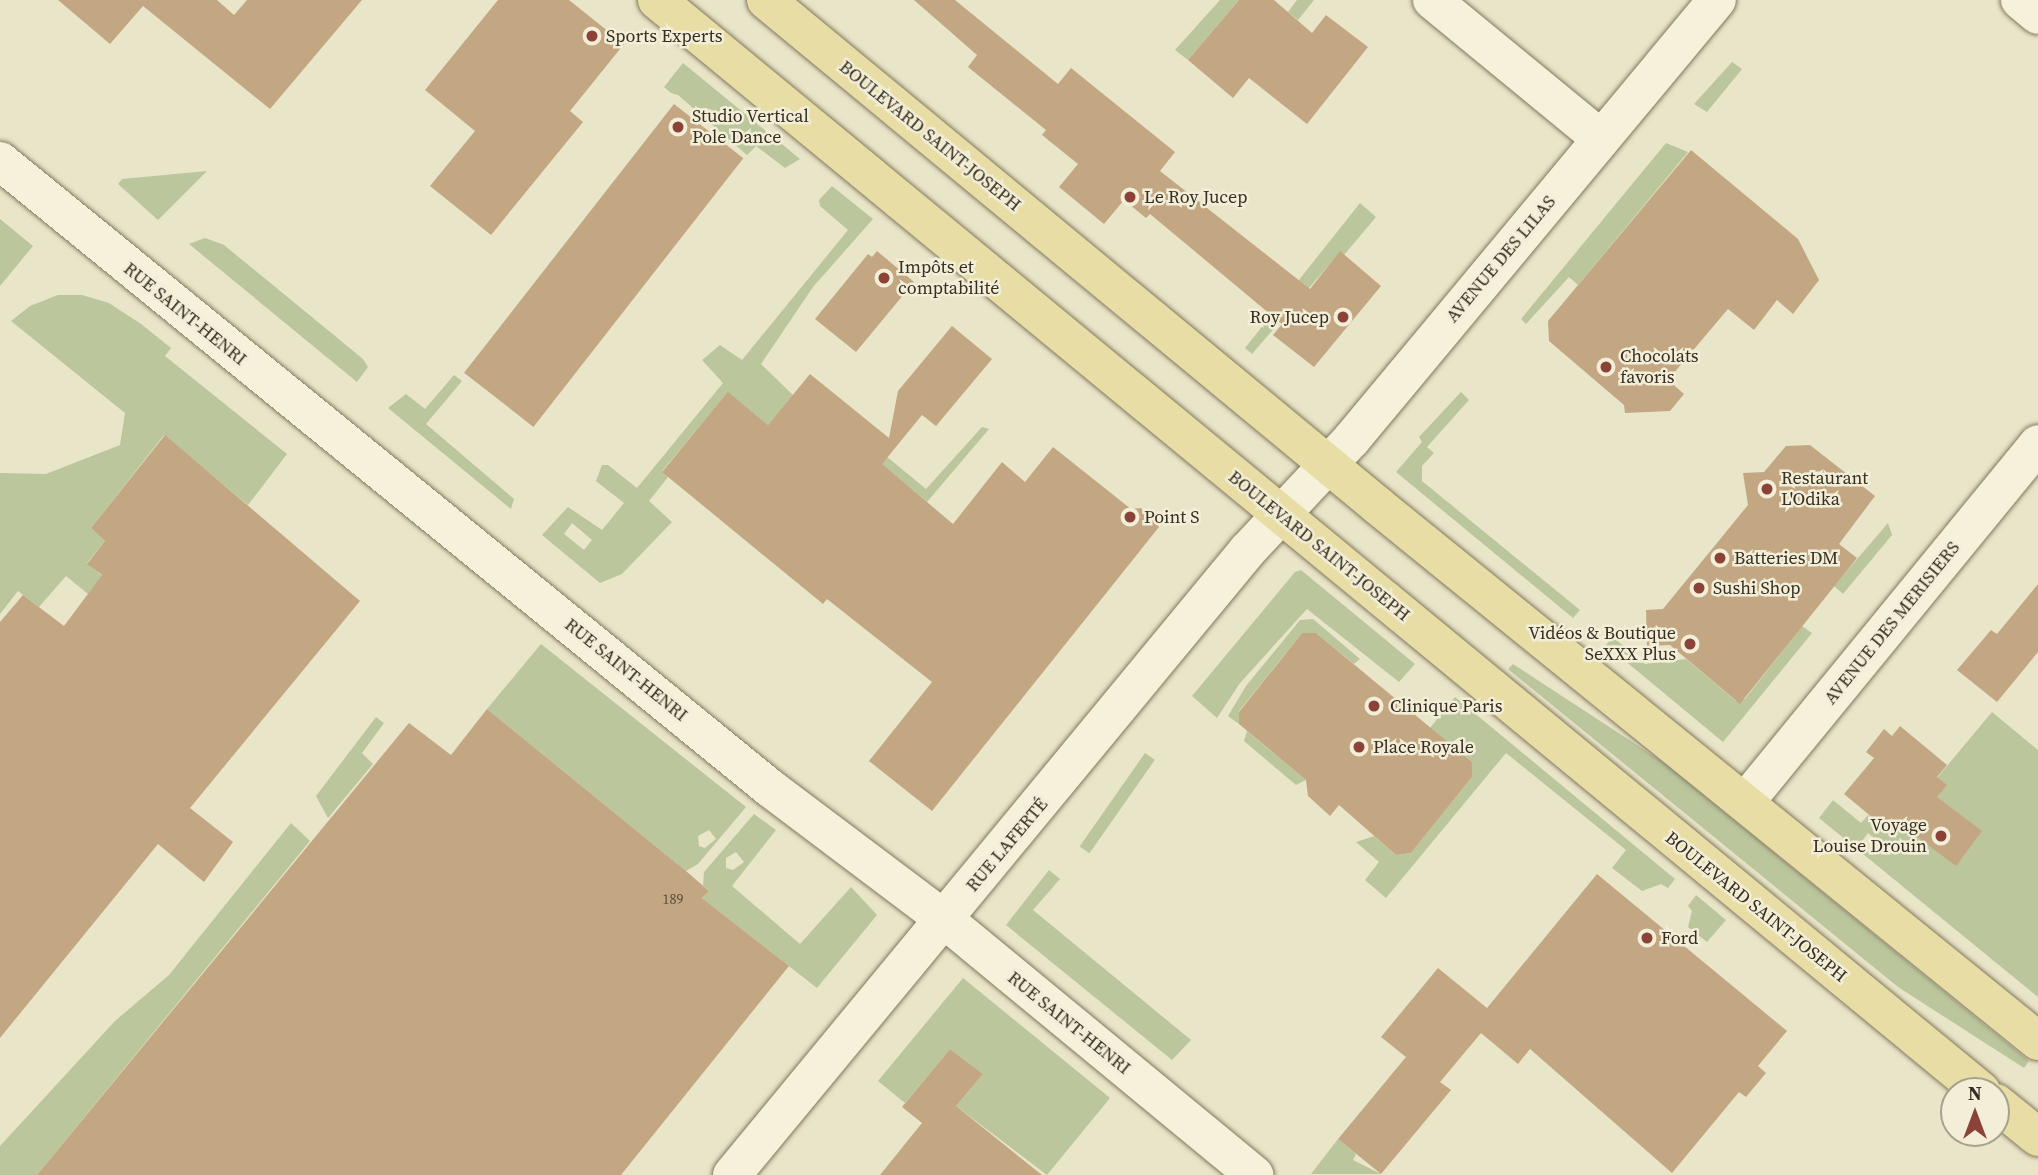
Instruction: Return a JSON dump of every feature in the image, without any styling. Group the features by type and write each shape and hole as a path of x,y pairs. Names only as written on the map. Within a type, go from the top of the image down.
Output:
{"main road":[{"name":"BOULEVARD SAINT-JOSEPH","path":"657,0 1964,1077"},
{"name":"BOULEVARD SAINT-JOSEPH","path":"766,0 1329,465 1746,801 2038,1041"},
{"path":"2010,1115 2038,1138"}],"street":[{"path":"1432,0 1600,138"},
{"name":"AVENUE DES LILAS","path":"1280,514 1329,465 1717,0"},
{"path":"2020,0 2038,15"},
{"name":"RUE SAINT-HENRI","path":"0,161 770,788 945,920 1254,1175"},
{"name":"AVENUE DES MERISIERS","path":"1746,801 2038,444"},
{"name":"RUE LAFERTÉ","path":"732,1175 1280,514"}],"green space":[{"path":"1220,0 1239,0 1188,60 1175,50"},
{"path":"1297,0 1314,0 1298,20 1288,12"},
{"path":"1732,62 1742,69 1707,112 1694,104"},
{"path":"683,63 800,159 785,168 756,146 747,155 678,95 671,93 664,87"},
{"path":"1666,143 1688,152 1578,285 1569,277 1526,324 1521,319"},
{"path":"207,171 158,220 118,184 122,179"},
{"path":"832,186 873,219 813,287 761,364 793,395 768,425 728,393 662,471 668,477 649,501 672,522 622,574 600,583 542,535 568,507 602,530 624,503 596,481 602,465 608,465 637,488 723,383 702,360 720,345 742,360 848,230 820,206 819,200","holes":["572,523 592,540 584,550 564,534"]},
{"path":"1360,203 1376,217 1344,255 1340,252 1252,354 1245,348"},
{"path":"0,219 33,246 0,286"},
{"path":"205,238 224,245 363,359 368,367 357,382 189,244"},
{"path":"58,295 82,295 109,303 141,324 171,348 165,356 287,454 248,505 164,435 91,528 105,541 87,563 102,576 88,594 66,576 39,607 18,591 0,614 0,473 46,474 120,445 125,413 11,321 30,306"},
{"path":"454,375 462,381 426,424 514,499 511,509 388,408 406,394 425,409"},
{"path":"1461,392 1469,400 1427,447 1434,453 1422,466 1422,481 1580,610 1573,618 1396,472 1422,442 1419,437"},
{"path":"982,427 989,429 927,502 881,464 852,428 926,489"},
{"path":"1888,523 1892,535 1843,594 1834,586"},
{"path":"1301,570 1415,664 1399,682 1307,609 1240,683 1217,718 1192,696 1295,572"},
{"path":"1313,619 1360,659 1354,664 1316,633 1302,633 1239,711 1239,724 1228,716 1246,686 1300,620"},
{"path":"1802,626 1812,633 1723,742 1606,645 1613,637 1645,664 1686,659 1736,701 1745,699"},
{"path":"541,644 746,807 698,864 686,871 487,709","holes":["709,830 716,839 705,848 699,846 698,836"]},
{"path":"1513,664 1663,762 2029,1061 2024,1068 1898,987 1508,669"},
{"path":"1455,697 1675,879 1668,888 1661,884 1642,891 1612,868 1626,850 1506,753 1386,898 1365,880 1379,862 1356,842 1374,836 1396,855 1411,853 1472,777 1472,762 1430,728"},
{"path":"1992,712 2038,750 2038,997 1819,818 1833,800 1861,823 1868,815 1885,827 1924,780 1931,785","holes":["1868,833 1881,844 1872,855 1859,845"]},
{"path":"376,717 384,723 362,753 373,764 328,818 316,796"},
{"path":"1247,731 1306,780 1296,785 1244,741"},
{"path":"1145,753 1155,760 1089,853 1080,846"},
{"path":"754,814 776,830 732,886 800,944 851,887 877,915 817,988 702,898 709,891 703,885 704,872","holes":["736,852 744,862 733,870 726,868 726,858"]},
{"path":"291,823 310,841 37,1175 0,1175 0,1146 115,1021 169,975"},
{"path":"1049,870 1060,879 1033,910 1191,1040 1172,1060 1006,925"},
{"path":"1696,895 1726,920 1707,942 1688,927 1692,911 1688,906"},
{"path":"963,978 1110,1098 1047,1175 956,1106 983,1074 950,1049 905,1103 878,1081"},
{"path":"1338,1139 1356,1154 1353,1160 1381,1174 1311,1174"}],"building":[{"path":"58,0 217,0 234,15 247,0 362,0 270,109 143,6 110,44"},
{"path":"498,0 569,0 624,44 570,111 583,122 491,235 430,186 475,131 425,90"},
{"path":"914,0 955,0 1058,84 1071,68 1175,152 1160,171 1310,289 1340,251 1381,286 1314,367 1273,335 1282,324 1150,214 1146,218 1124,200 1104,224 1059,187 1078,164 1042,135 1046,130 968,67 977,55"},
{"path":"1239,0 1274,0 1312,33 1326,15 1368,47 1307,124 1249,78 1233,98 1188,60"},
{"path":"674,104 743,158 533,427 464,373"},
{"path":"1691,150 1798,239 1819,280 1793,314 1777,300 1754,330 1728,309 1668,380 1684,394 1670,411 1625,413 1624,405 1549,341 1548,321"},
{"path":"877,251 914,282 856,352 815,319 868,254 872,257"},
{"path":"952,326 992,359 936,426 922,415 882,464 953,524 1002,462 1025,482 1053,447 1131,509 1141,508 1159,527 932,811 869,761 932,682 827,599 823,604 662,472 728,392 768,425 810,374 889,438 898,391"},
{"path":"165,435 360,601 190,808 233,842 204,882 158,844 0,1038 0,622 23,595 64,626 102,575 87,564 105,541 91,528"},
{"path":"1810,445 1875,496 1839,544 1857,558 1740,704 1670,645 1647,646 1646,610 1663,609 1748,505 1743,473 1764,472 1786,446"},
{"path":"2038,584 2038,652 1997,702 1957,670 1991,630 1997,634"},
{"name":"Place Royale","path":"1302,633 1316,633 1472,762 1472,777 1411,853 1396,855 1339,805 1330,816 1308,796 1306,780 1239,724 1239,712"},
{"path":"487,709 686,871 709,891 702,898 789,966 621,1175 37,1175 409,723 451,755"},
{"path":"1900,726 1947,765 1937,777 1947,785 1937,797 1982,831 1956,866 1892,818 1885,828 1844,794 1874,758 1866,752 1884,729 1892,736"},
{"path":"1597,874 1787,1031 1758,1066 1766,1073 1746,1097 1739,1092 1672,1173 1530,1049 1518,1064 1481,1033 1440,1082 1451,1090 1381,1174 1338,1139 1406,1057 1381,1037 1438,968 1487,1008"},
{"path":"950,1049 983,1074 956,1106 1042,1175 880,1175 922,1123 902,1107"}],"place":[{"name":"Sports Experts","path":"592,36"},
{"name":"Studio Vertical Pole Dance","path":"678,127"},
{"name":"Le Roy Jucep","path":"1130,197"},
{"name":"Impôts et comptabilité","path":"884,278"},
{"name":"Roy Jucep","path":"1343,317"},
{"name":"Chocolats favoris","path":"1606,367"},
{"name":"Restaurant L'Odika","path":"1767,489"},
{"name":"Point S","path":"1130,517"},
{"name":"Batteries DM","path":"1720,558"},
{"name":"Sushi Shop","path":"1699,588"},
{"name":"Vidéos & Boutique SeXXX Plus","path":"1690,644"},
{"name":"Clinique Paris","path":"1374,706"},
{"name":"Place Royale","path":"1359,747"},
{"name":"Voyage Louise Drouin","path":"1941,836"},
{"name":"Ford","path":"1647,938"}]}
